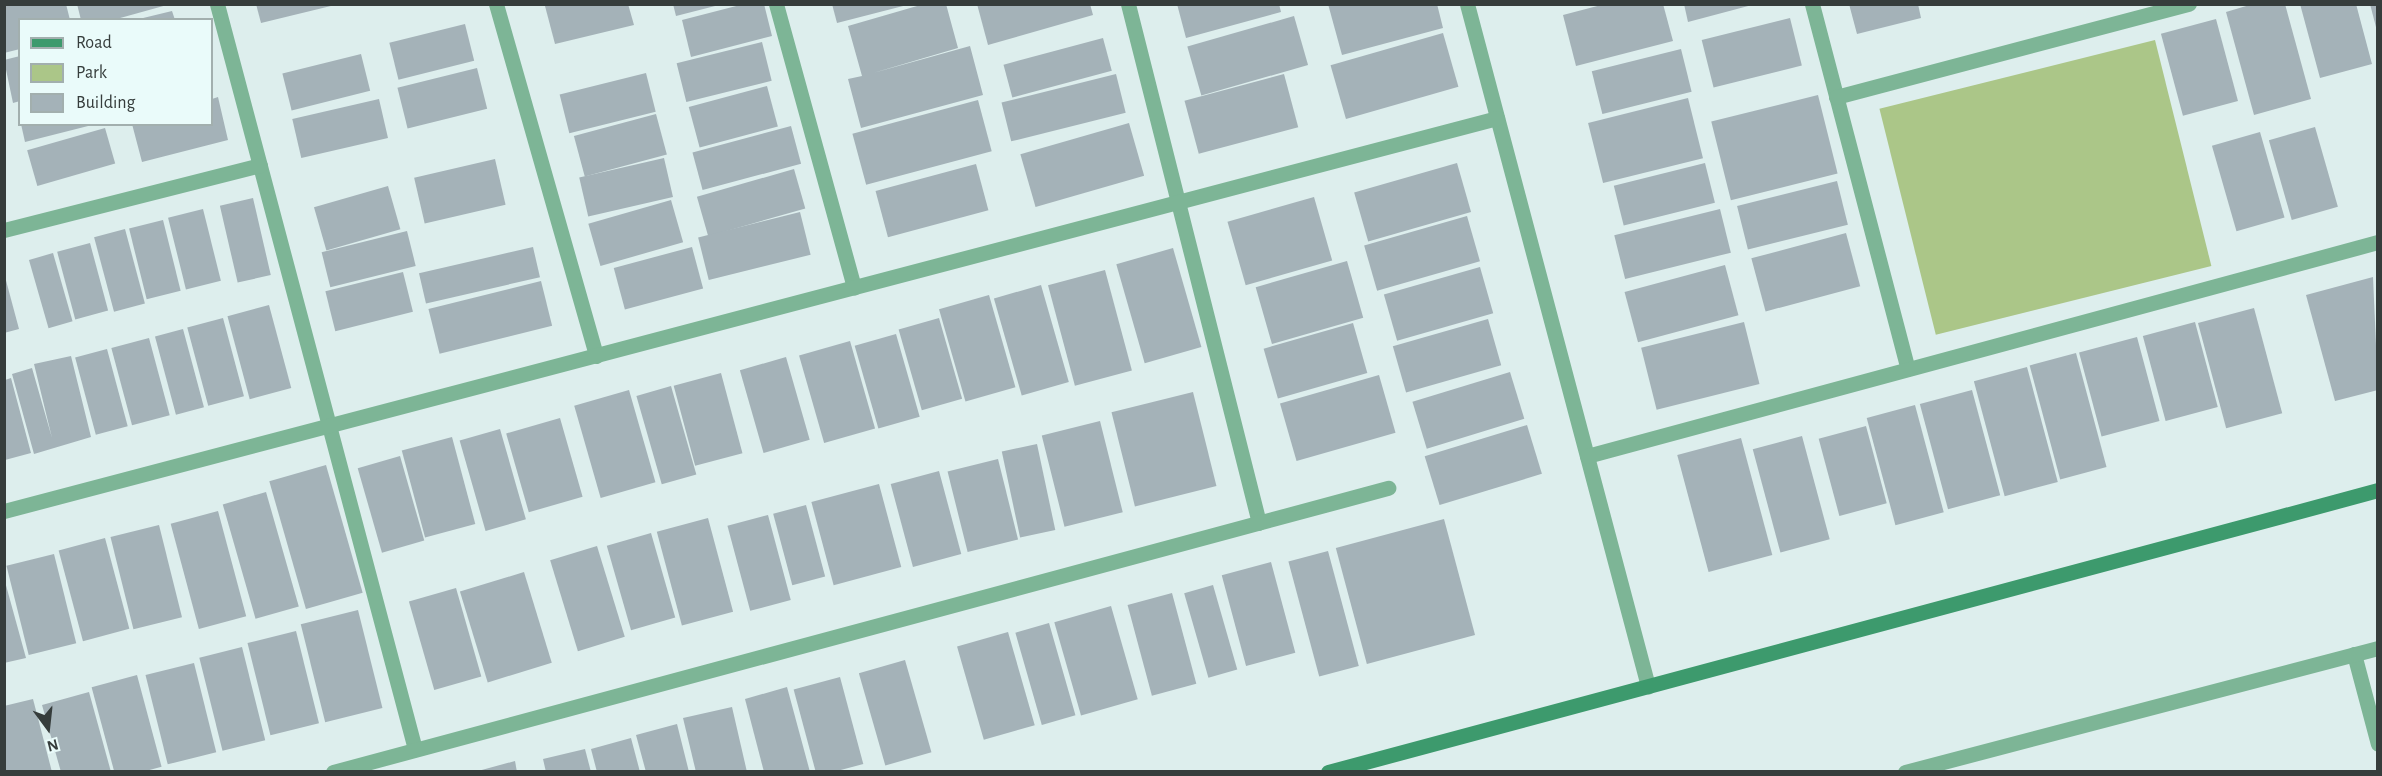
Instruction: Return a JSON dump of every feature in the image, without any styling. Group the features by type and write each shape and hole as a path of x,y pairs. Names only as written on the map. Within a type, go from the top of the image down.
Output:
{"street":[{"path":"217,4 415,748"},
{"path":"496,4 596,356"},
{"path":"777,4 854,287"},
{"path":"1128,4 1259,523"},
{"path":"1467,4 1648,686"},
{"path":"1812,4 1908,369"},
{"path":"1836,97 2189,4"},
{"path":"4,511 1497,118"},
{"path":"4,230 260,165"},
{"path":"1587,456 2378,242"},
{"path":"333,771 1388,488"},
{"path":"1328,771 2378,490"},
{"path":"1905,771 2378,648"},
{"path":"2354,654 2378,744"}],"green space":[{"path":"2155,40 2211,266 1936,335 1879,109"}],"building":[{"path":"4,4 66,4 70,18 18,18 18,50 4,53"},
{"path":"77,4 167,4 120,18 80,18"},
{"path":"256,4 335,4 335,5 261,23"},
{"path":"628,4 634,25 555,44 545,6"},
{"path":"673,4 719,4 719,5 676,16"},
{"path":"744,4 764,4 772,36 691,57 682,20"},
{"path":"832,4 907,4 907,5 837,23"},
{"path":"924,4 946,4 958,48 873,73 970,46 983,95 861,128 848,79 862,76 848,26"},
{"path":"977,4 1090,4 1093,15 988,45"},
{"path":"1177,4 1279,4 1281,12 1186,38"},
{"path":"1328,4 1437,4 1443,28 1342,55"},
{"path":"1605,4 1663,4 1673,41 1576,66 1563,15"},
{"path":"1684,4 1752,4 1752,5 1688,22"},
{"path":"1849,4 1918,4 1921,18 1857,34"},
{"path":"2253,4 2285,4 2311,99 2254,115 2226,12"},
{"path":"2300,4 2356,4 2372,64 2320,78"},
{"path":"2370,4 2378,4 2378,31 2377,31"},
{"path":"172,11 174,18 143,18"},
{"path":"1294,16 1308,65 1201,96 1187,47"},
{"path":"1790,18 1802,66 1714,88 1702,40"},
{"path":"2216,19 2238,101 2183,116 2161,34"},
{"path":"465,24 474,61 399,80 389,43"},
{"path":"1443,33 1458,87 1346,119 1331,65"},
{"path":"1103,38 1112,71 1012,97 1004,65"},
{"path":"762,42 772,81 686,102 677,63"},
{"path":"1681,49 1692,92 1602,114 1592,71"},
{"path":"361,54 370,91 292,110 282,74"},
{"path":"18,56 18,102 13,103 4,60"},
{"path":"477,68 487,109 408,129 397,88"},
{"path":"646,73 656,112 569,133 560,95"},
{"path":"1116,74 1126,113 1011,141 1002,103"},
{"path":"1284,74 1298,127 1199,154 1185,101"},
{"path":"767,86 778,127 700,148 689,107"},
{"path":"1818,95 1838,174 1731,200 1711,122"},
{"path":"218,97 228,140 142,162 133,126 213,126 213,99"},
{"path":"1688,98 1703,158 1603,183 1588,123"},
{"path":"379,99 388,138 301,158 292,119"},
{"path":"978,100 992,151 866,185 852,134"},
{"path":"656,114 667,155 585,177 574,136"},
{"path":"1129,123 1144,176 1036,207 1020,154"},
{"path":"21,126 88,126 25,142"},
{"path":"791,126 801,164 703,190 692,152"},
{"path":"2315,127 2338,207 2292,220 2269,140"},
{"path":"105,128 115,164 37,186 27,150"},
{"path":"2260,132 2285,218 2236,231 2212,146"},
{"path":"664,158 673,197 588,217 579,178"},
{"path":"495,159 506,205 425,223 414,178"},
{"path":"1457,163 1471,212 1368,242 1354,192"},
{"path":"1705,163 1715,203 1624,226 1614,186"},
{"path":"976,164 988,210 888,237 876,191"},
{"path":"794,169 805,208 708,236 697,197"},
{"path":"1837,181 1848,225 1748,250 1737,206"},
{"path":"388,186 400,229 326,250 314,207"},
{"path":"1314,197 1332,260 1246,285 1227,222"},
{"path":"253,198 271,275 238,283 220,206"},
{"path":"671,200 683,242 600,266 588,224"},
{"path":"203,209 221,281 186,290 168,218"},
{"path":"1720,209 1731,253 1625,279 1614,235"},
{"path":"800,212 811,255 709,280 698,237"},
{"path":"1467,216 1480,261 1377,291 1364,245"},
{"path":"163,220 181,291 147,299 129,228"},
{"path":"125,229 145,303 114,312 94,237"},
{"path":"407,231 416,266 330,287 322,252"},
{"path":"1846,233 1860,286 1766,311 1751,258"},
{"path":"90,243 108,311 75,319 57,252"},
{"path":"533,247 540,277 426,304 419,273"},
{"path":"692,247 703,289 625,309 614,268"},
{"path":"1173,248 1201,347 1145,363 1116,264"},
{"path":"53,253 73,321 49,328 29,260"},
{"path":"1347,261 1363,318 1272,344 1256,287"},
{"path":"1725,265 1738,315 1638,342 1625,292"},
{"path":"1480,267 1493,313 1397,341 1384,295"},
{"path":"1105,270 1132,370 1075,386 1048,285"},
{"path":"403,272 413,312 335,331 325,291"},
{"path":"4,273 19,329 4,333"},
{"path":"2373,277 2378,390 2335,401 2306,295"},
{"path":"541,281 552,326 440,354 428,309"},
{"path":"1041,285 1069,382 1022,396 994,299"},
{"path":"989,295 1015,387 965,402 939,309"},
{"path":"269,305 291,388 250,399 227,316"},
{"path":"2254,308 2282,413 2226,428 2198,323"},
{"path":"223,318 244,396 208,406 187,328"},
{"path":"939,318 962,399 922,410 899,330"},
{"path":"1488,319 1501,365 1406,392 1393,346"},
{"path":"1744,322 1759,384 1657,410 1641,348"},
{"path":"2195,322 2218,407 2166,421 2143,336"},
{"path":"1353,323 1367,373 1278,399 1264,349"},
{"path":"183,329 204,407 176,415 155,337"},
{"path":"896,334 920,417 878,429 855,346"},
{"path":"2137,337 2160,421 2102,437 2079,353"},
{"path":"149,338 170,415 132,425 111,348"},
{"path":"850,341 875,428 824,443 799,356"},
{"path":"107,349 128,426 96,435 75,358"},
{"path":"2076,353 2107,467 2060,479 2030,365"},
{"path":"71,356 91,437 34,454 12,374 32,368 52,438 34,364"},
{"path":"786,357 810,440 764,453 740,370"},
{"path":"2027,367 2058,482 2005,496 1974,381"},
{"path":"1510,372 1524,419 1427,449 1412,402"},
{"path":"721,373 742,453 695,466 674,386"},
{"path":"1379,375 1396,433 1297,461 1280,403"},
{"path":"11,378 31,453 5,460 5,380"},
{"path":"671,386 696,474 662,484 636,396"},
{"path":"629,390 655,482 601,498 574,406"},
{"path":"1972,390 2000,495 1948,509 1920,404"},
{"path":"1193,392 1216,486 1135,506 1111,412"},
{"path":"1915,405 1944,512 1895,525 1867,418"},
{"path":"560,418 583,497 529,512 506,433"},
{"path":"1100,421 1123,512 1065,527 1042,436"},
{"path":"1527,425 1542,474 1440,505 1425,456"},
{"path":"1866,426 1887,503 1839,516 1819,439"},
{"path":"500,429 526,519 486,531 460,441"},
{"path":"1802,436 1830,539 1780,553 1753,449"},
{"path":"452,437 475,524 425,537 402,450"},
{"path":"1741,438 1772,555 1709,572 1677,455"},
{"path":"1037,444 1055,530 1020,538 1002,451"},
{"path":"400,456 424,541 382,553 358,468"},
{"path":"998,459 1018,540 968,552 948,472"},
{"path":"326,465 363,593 306,609 269,481"},
{"path":"939,471 961,554 913,567 891,484"},
{"path":"879,484 901,567 834,585 811,502"},
{"path":"266,492 299,606 256,619 223,504"},
{"path":"806,505 825,576 792,585 773,514"},
{"path":"218,511 246,616 199,629 171,524"},
{"path":"768,515 791,600 750,611 727,526"},
{"path":"708,518 733,612 682,625 657,532"},
{"path":"1444,519 1475,635 1367,664 1336,548"},
{"path":"159,525 182,617 133,629 110,537"},
{"path":"651,533 675,618 631,630 607,546"},
{"path":"105,538 129,629 83,641 59,550"},
{"path":"597,546 625,637 578,651 550,560"},
{"path":"1328,551 1359,666 1319,677 1288,562"},
{"path":"54,554 76,643 29,655 6,566"},
{"path":"1271,562 1295,653 1246,666 1222,575"},
{"path":"524,572 552,663 488,682 460,592"},
{"path":"4,578 26,658 4,663"},
{"path":"1213,585 1237,670 1208,678 1184,593"},
{"path":"456,588 481,676 434,690 409,602"},
{"path":"1172,593 1196,684 1152,696 1128,605"},
{"path":"1111,606 1138,699 1081,716 1054,622"},
{"path":"358,610 382,708 325,722 301,624"},
{"path":"1049,623 1075,715 1042,725 1015,633"},
{"path":"296,631 319,723 270,735 247,643"},
{"path":"1008,632 1035,725 984,740 957,647"},
{"path":"242,647 265,740 223,751 199,658"},
{"path":"905,660 931,752 885,766 859,673"},
{"path":"194,663 216,752 168,764 145,675"},
{"path":"137,675 162,767 142,772 114,772 92,687"},
{"path":"840,677 863,764 833,772 816,772 794,689"},
{"path":"787,687 810,772 764,772 745,699"},
{"path":"89,692 111,772 61,772 42,705"},
{"path":"33,699 52,772 4,772 4,706"},
{"path":"732,707 747,772 696,772 683,718"},
{"path":"677,724 689,772 646,772 636,735"},
{"path":"631,738 640,772 597,772 591,749"},
{"path":"585,749 591,772 546,772 543,759"},
{"path":"515,761 517,772 478,772 478,771"}]}
